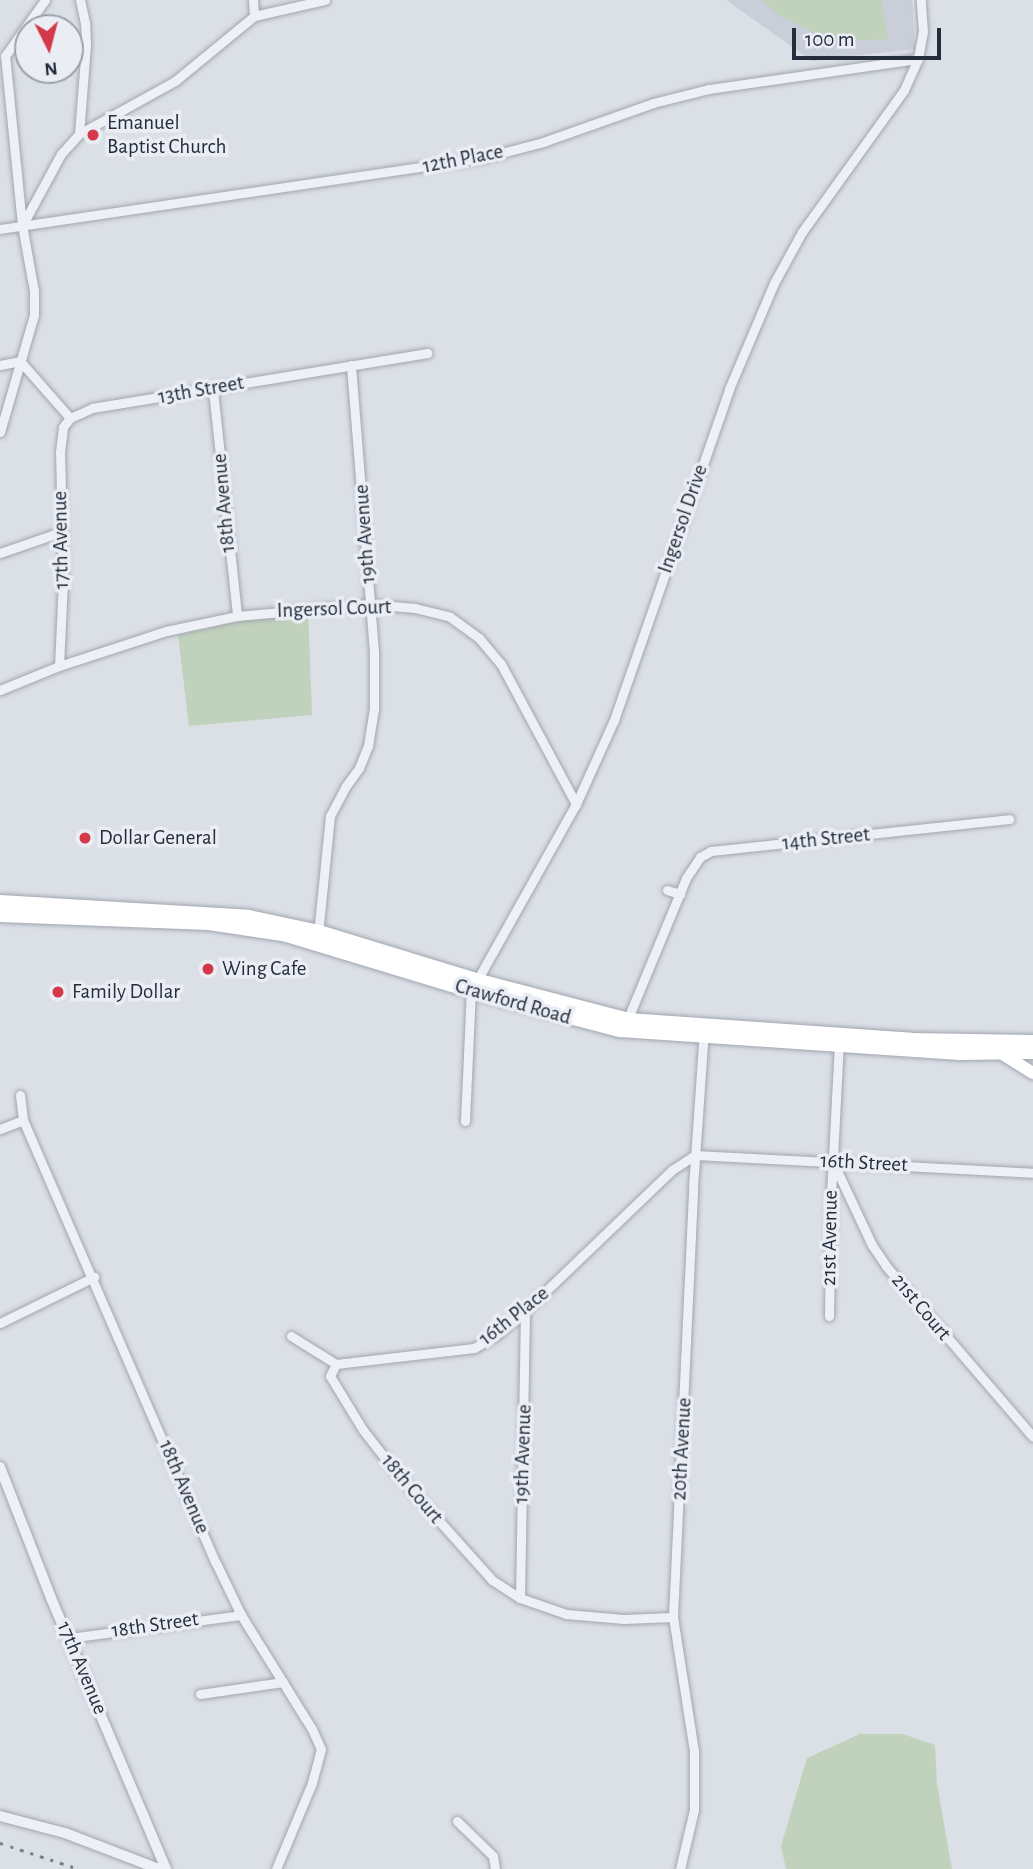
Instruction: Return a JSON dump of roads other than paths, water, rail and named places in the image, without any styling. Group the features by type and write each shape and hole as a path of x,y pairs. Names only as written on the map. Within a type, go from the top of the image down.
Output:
{"main road":[{"name":"Crawford Road","path":"0,902 190,911 249,917 473,986 624,1025 1001,1053 1032,1050"},
{"name":"Crawford Road","path":"0,915 209,923 318,937"},
{"name":"Crawford Road","path":"839,1040 969,1042 1032,1050"},
{"path":"1001,1053 1033,1073"}],"street":[{"path":"0,432 34,315 34,291 22,225 2,55 45,0"},
{"path":"79,134 86,46 80,0"},
{"path":"253,0 254,16"},
{"path":"22,225 61,155 79,134 175,81 254,16 325,0"},
{"name":"Ingersol Drive","path":"473,986 576,804 614,720 729,389 764,304 803,232 904,90 918,59 923,32 921,0"},
{"name":"12th Place","path":"0,229 486,157 543,142 653,103 709,89 918,59"},
{"name":"13th Street","path":"70,418 92,408 428,353"},
{"path":"0,365 20,361"},
{"path":"20,361 70,418"},
{"name":"19th Avenue","path":"318,937 330,816 345,786 359,768 368,746 374,710 374,652 351,365"},
{"name":"18th Avenue","path":"213,390 237,616"},
{"name":"17th Avenue","path":"59,666 63,581 61,439 63,427 70,418"},
{"path":"0,553 61,532"},
{"name":"Ingersol Court","path":"0,690 59,666 166,632 237,616 369,604 415,608 450,617 479,638 500,664 576,804"},
{"name":"14th Street","path":"680,894 692,867 700,857 710,851 1009,818"},
{"path":"624,1025 680,894 667,890"},
{"path":"465,1121 473,986"},
{"name":"20th Avenue","path":"680,1869 694,1810 694,1751 673,1617 695,1155 704,1032"},
{"name":"21st Avenue","path":"829,1316 832,1160 839,1040"},
{"name":"18th Avenue","path":"20,1096 23,1120 241,1615 312,1729 321,1749 312,1783 276,1869"},
{"path":"0,1129 23,1120"},
{"name":"16th Street","path":"695,1155 832,1160 1033,1173"},
{"name":"16th Place","path":"336,1364 474,1348 495,1336 525,1311 672,1170 695,1155"},
{"name":"21st Court","path":"832,1160 867,1234 886,1266 1033,1437"},
{"path":"0,1323 94,1277"},
{"name":"19th Avenue","path":"520,1598 525,1311"},
{"path":"291,1336 336,1364"},
{"name":"18th Court","path":"336,1364 330,1376 335,1389 392,1467 492,1580 520,1598"},
{"name":"17th Avenue","path":"0,1467 166,1869"},
{"path":"520,1598 566,1614 624,1619 673,1617"},
{"name":"18th Street","path":"69,1638 241,1615"},
{"path":"200,1694 282,1682"},
{"path":"0,1815 65,1833 159,1869"},
{"path":"457,1821 493,1856 495,1869"}],"railway":[{"path":"0,1843 79,1869"}],"place":[{"name":"Emanuel Baptist Church","path":"93,135"},
{"name":"Dollar General","path":"85,838"},
{"name":"Wing Cafe","path":"208,969"},
{"name":"Family Dollar","path":"58,992"}]}
